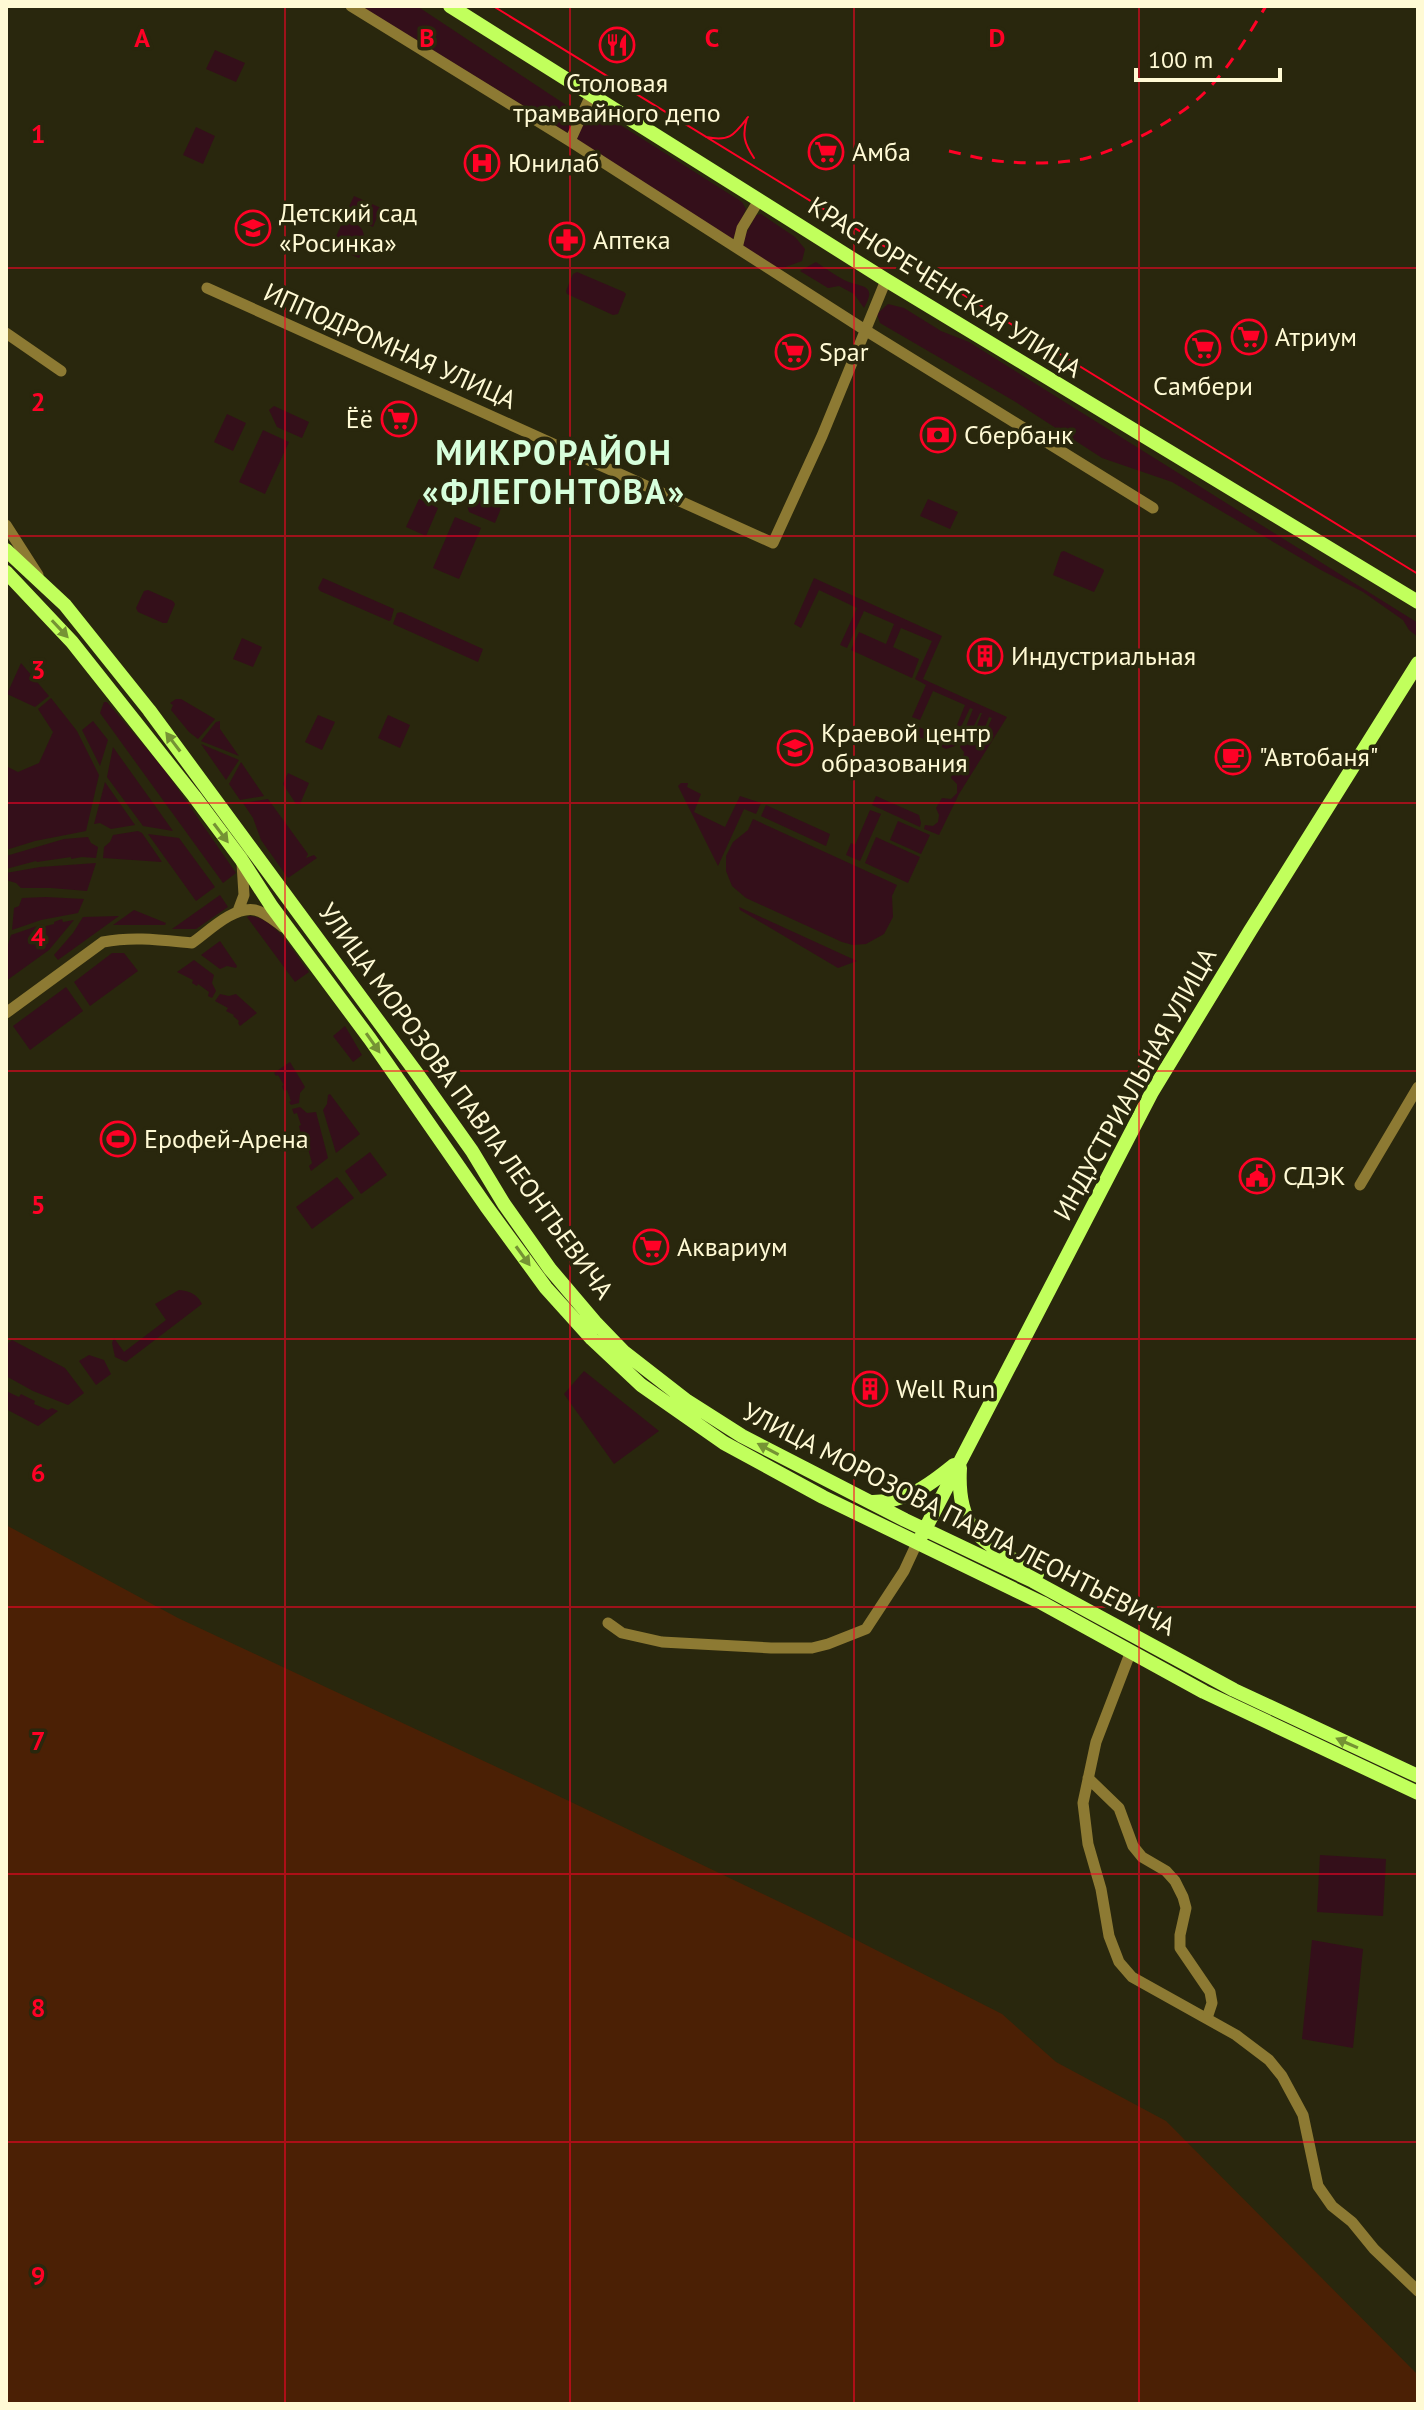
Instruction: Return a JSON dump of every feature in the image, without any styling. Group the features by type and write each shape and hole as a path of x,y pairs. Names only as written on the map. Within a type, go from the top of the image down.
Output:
{"main road":[{"name":"КРАСНОРЕЧЕНСКАЯ УЛИЦА","path":"450,6 886,280 1418,602"},
{"name":"УЛИЦА МОРОЗОВА ПАВЛА ЛЕОНТЬЕВИЧА","path":"6,550 54,594 114,665 427,1088 550,1269 624,1352 687,1401 742,1436 889,1512 921,1536 1226,1703 1418,1793"},
{"name":"УЛИЦА МОРОЗОВА ПАВЛА ЛЕОНТЬЕВИЧА","path":"6,572 72,642 241,859 272,907 370,1039 546,1288 616,1364 674,1410 724,1443 823,1497 1078,1605 1234,1690 1418,1776"},
{"name":"ИНДУСТРИАЛЬНАЯ УЛИЦА","path":"921,1536 1152,1092 1418,663"},
{"path":"837,1485 871,1502 893,1501 926,1486 960,1460"},
{"path":"960,1460 962,1504 973,1531 985,1543 1050,1583 1078,1605"}],"street":[{"path":"351,6 1153,508"},
{"path":"570,141 591,95"},
{"path":"737,248 742,228 759,200"},
{"path":"865,330 886,280"},
{"name":"ИППОДРОМНАЯ УЛИЦА","path":"207,288 773,543 822,436 865,330"},
{"path":"6,333 61,371"},
{"path":"6,525 35,572 54,594"},
{"path":"238,911 244,895 241,859"},
{"path":"6,1013 103,942 157,938 192,943 238,911 254,910 293,934"},
{"path":"1360,1185 1418,1087"},
{"path":"608,1623 622,1633 662,1642 771,1648 820,1646 866,1629 904,1571 921,1536"},
{"path":"1131,1651 1096,1742 1083,1803 1088,1844 1101,1889 1109,1936 1119,1962 1132,1977 1236,2035 1269,2060 1282,2076 1303,2115 1318,2186 1332,2206 1352,2222 1374,2249 1418,2291"},
{"path":"1088,1778 1119,1808 1133,1846 1142,1857 1166,1871 1183,1897 1186,1908 1180,1948 1210,1992 1212,2003 1207,2018"}],"shaded area":[{"path":"360,6 417,6 566,105 572,118 568,133"},
{"path":"215,50 245,63 236,82 206,69"},
{"path":"592,107 742,202 746,209 732,241 576,139"},
{"path":"196,127 215,136 203,164 183,155"},
{"path":"354,196 381,208 373,227 345,215"},
{"path":"761,214 795,237 805,249 802,261 780,269 742,248 741,243 756,215"},
{"path":"344,219 361,228 364,238 368,240 359,258 332,245"},
{"path":"816,262 844,280 866,288 869,294 864,308 854,294 839,286 828,288 800,271"},
{"path":"577,272 626,294 618,314 613,315 567,294 573,274"},
{"path":"888,304 904,308 941,331 969,342 1418,623 1418,637 1403,620 1363,592 1172,482 1102,458 1014,401 880,323 877,314"},
{"path":"274,406 309,422 302,438 277,427 269,410"},
{"path":"227,414 246,423 233,451 214,442"},
{"path":"263,430 289,442 265,494 239,482"},
{"path":"467,491 502,506 495,523 469,512 464,495"},
{"path":"419,499 438,508 426,536 406,527"},
{"path":"928,499 958,512 950,529 920,516"},
{"path":"455,517 481,528 459,579 433,568"},
{"path":"1064,551 1103,569 1094,592 1053,575"},
{"path":"323,578 394,609 391,620 320,591 318,588"},
{"path":"814,578 942,636 923,679 1007,717 959,794 939,835 924,829 925,825 933,826 938,822 936,808 942,798 951,799 957,793 957,784 951,778 954,766 963,759 964,752 960,747 966,734 982,741 992,718 989,717 981,737 974,733 982,713 971,732 965,729 973,709 970,708 961,727 957,725 965,705 933,691 920,720 912,717 926,685 915,679 932,641 901,628 893,647 919,659 912,678 851,650 859,632 886,644 894,624 864,611 847,648 840,645 857,608 819,590 801,628 794,624"},
{"path":"148,590 175,604 167,623 138,612 136,608 144,591"},
{"path":"401,612 483,649 478,662 393,624 397,613"},
{"path":"242,638 262,647 253,667 233,659"},
{"path":"21,663 49,696 35,707 7,694"},
{"path":"51,698 77,731 99,775 86,831 6,850 6,766 18,772 39,763 53,732 38,709"},
{"path":"176,699 215,719 198,739 171,710 173,705 170,703"},
{"path":"104,702 164,769 236,873 223,883 100,713"},
{"path":"318,715 335,722 322,750 305,742"},
{"path":"388,715 410,725 400,748 378,738"},
{"path":"93,721 108,740 100,766 82,730"},
{"path":"220,721 220,729 239,756 201,741"},
{"path":"909,723 957,743 946,749 906,731"},
{"path":"201,744 239,760 226,780"},
{"path":"113,747 173,831 143,826 107,777"},
{"path":"241,762 264,796 240,800 229,784"},
{"path":"288,773 309,783 300,804 296,804 283,784"},
{"path":"105,782 135,825 111,829 100,823 94,824"},
{"path":"688,783 687,787 701,794 694,812 725,827 740,796 761,803 756,814 744,809 718,866 678,786"},
{"path":"876,796 919,815 920,827 872,805"},
{"path":"268,799 308,854 306,858 314,855 317,858 288,878 261,840 253,818 243,803"},
{"path":"766,805 830,834 826,846 761,816"},
{"path":"870,810 881,814 860,861 846,855 851,843 855,845"},
{"path":"753,819 897,885 892,896 893,917 884,934 866,944 842,942 746,898 732,886 726,871 726,856 733,842 748,830"},
{"path":"898,821 930,835 921,854 890,840"},
{"path":"138,831 162,862 103,858 104,847 113,835"},
{"path":"148,834 179,838 215,887 196,901"},
{"path":"88,837 98,847 96,858 36,861 6,869 6,856 64,839"},
{"path":"876,837 920,857 908,883 865,863"},
{"path":"96,863 87,891 21,888 6,880 6,873"},
{"path":"220,895 228,907 196,929 172,929"},
{"path":"22,898 84,899 78,913 41,920 12,930 14,908 19,906"},
{"path":"739,907 857,961 838,968"},
{"path":"134,910 166,923 113,925"},
{"path":"119,916 58,960 54,955 83,917"},
{"path":"249,916 267,922 275,929 309,972 295,982"},
{"path":"62,919 63,922 74,920 49,950 6,981 6,951 11,935"},
{"path":"220,941 236,968 227,966 220,969 201,955"},
{"path":"112,953 124,953 138,971 90,1006 74,982"},
{"path":"194,960 214,975 212,983 216,991 212,998 208,996 209,992 192,983 193,980 177,972"},
{"path":"66,987 83,1011 30,1050 13,1026"},
{"path":"220,994 236,994 257,1013 240,1026 234,1015 226,1011 228,1008 215,1001"},
{"path":"345,1026 362,1055 353,1062 333,1036"},
{"path":"290,1062 305,1087 300,1093 299,1103 291,1105 287,1090 284,1091 284,1085 274,1073"},
{"path":"330,1094 360,1134 336,1153 323,1110"},
{"path":"300,1107 307,1113 316,1112 328,1158 311,1171 309,1166 312,1163 307,1145 304,1146 301,1125 292,1109"},
{"path":"370,1152 387,1175 361,1194 345,1171"},
{"path":"337,1177 354,1198 312,1229 296,1207"},
{"path":"179,1290 193,1294 202,1304 126,1362 115,1357 114,1338 124,1352 166,1320 155,1304"},
{"path":"12,1340 65,1368 84,1393 68,1405 6,1376 6,1345"},
{"path":"89,1355 104,1360 111,1374 96,1385 79,1361"},
{"path":"584,1371 659,1431 614,1464 564,1394"},
{"path":"6,1391 19,1397 21,1394 48,1410 58,1411 38,1426 6,1409"},
{"path":"6,1525 178,1618 811,1917 1002,2014 1056,2062 1166,2121 1418,2375 1418,2404 6,2404"},
{"path":"1320,1855 1386,1859 1383,1916 1317,1912"},
{"path":"1312,1940 1363,1949 1353,2048 1302,2039"}],"tram line":[{"path":"493,6 1418,574"},
{"path":"706,137 721,139 731,136 748,117"},
{"path":"747,118 745,139 754,158"}],"railway":[{"path":"949,151 1001,161 1050,163 1083,159 1126,144 1168,121 1204,94 1233,58 1266,6"}],"place":[{"name":"Столовая трамвайного депо","path":"617,45"},
{"name":"Амба","path":"826,152"},
{"name":"Юнилаб","path":"482,163"},
{"name":"Детский сад «Росинка»","path":"253,228"},
{"name":"Аптека","path":"567,240"},
{"name":"Атриум","path":"1249,337"},
{"name":"Самбери","path":"1203,348"},
{"name":"Spar","path":"793,352"},
{"name":"Ёё","path":"399,419"},
{"name":"Сбербанк","path":"938,435"},
{"name":"Индустриальная","path":"985,656"},
{"name":"Краевой центр образования","path":"795,748"},
{"name":"\"Автобаня\"","path":"1233,757"},
{"name":"Ерофей-Арена","path":"118,1139"},
{"name":"СДЭК","path":"1257,1176"},
{"name":"Аквариум","path":"651,1247"},
{"name":"Well Run","path":"870,1389"}],"district":[{"name":"МИКРОРАЙОН «ФЛЕГОНТОВА»","path":"554,472"}]}
